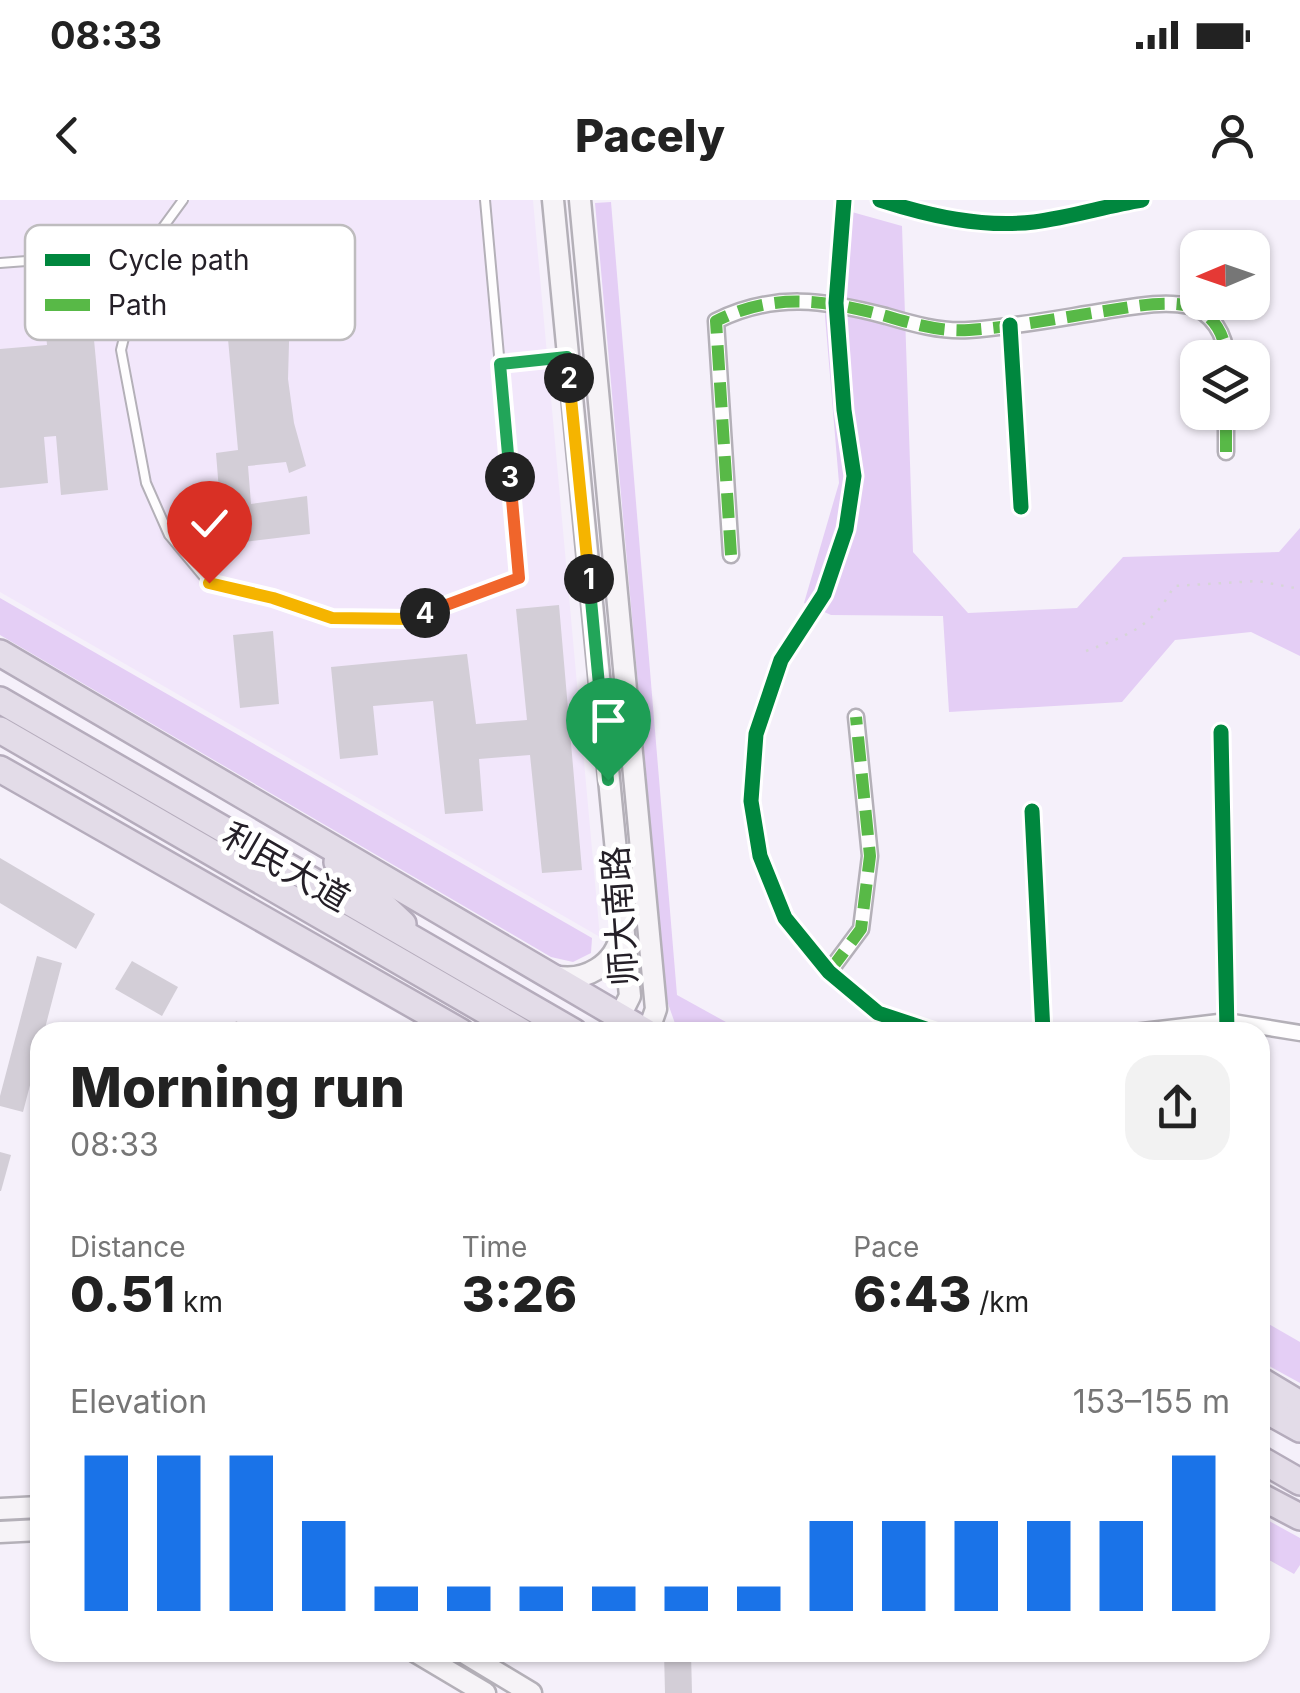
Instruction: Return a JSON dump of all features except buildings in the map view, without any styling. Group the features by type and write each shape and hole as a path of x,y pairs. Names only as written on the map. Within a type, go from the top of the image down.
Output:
{"highway":[{"path":"0,654 547,974 613,1022"},
{"name":"利民大道","path":"0,700 556,1022"},
{"name":"利民大道","path":"0,730 505,1022"},
{"path":"0,769 443,1022"},
{"path":"304,830 436,954"},
{"path":"275,890 386,990"},
{"path":"1270,1386 1300,1404"},
{"path":"1270,1412 1300,1429"},
{"path":"1270,1465 1293,1478"},
{"path":"1270,1501 1300,1517"}],"main road":[{"name":"师大南路","path":"553,200 630,996 618,1022"},
{"name":"师大南路","path":"580,200 656,1009 651,1022"},
{"path":"547,974 576,978 600,967 619,945 622,921"},
{"path":"0,1510 30,1508"},
{"path":"0,1532 30,1530"},
{"path":"433,1662 485,1693"},
{"path":"480,1662 531,1693"}],"street":[{"path":"844,200 836,302 844,410 854,476 846,530 824,594 781,660 756,734 751,801 760,856 785,918 829,972 878,1014 903,1022"},
{"path":"880,200 946,219 1012,223 1142,200"},
{"path":"731,556 716,321 742,308 770,302 836,302 923,326 964,331 1142,305 1190,306 1213,319 1224,340"},
{"path":"1010,325 1021,506"},
{"path":"1226,430 1226,452"},
{"path":"829,972 861,929 870,856 856,717"},
{"path":"1221,732 1227,1022"},
{"path":"1032,811 1042,1022"},
{"path":"1270,1030 1300,1032"}],"lane":[{"path":"165,225 183,200"},
{"path":"124,340 122,350 146,484 170,534 209,583 273,598 332,618 411,619 519,578 485,200"},
{"path":"0,262 25,260"},
{"path":"500,364 567,357"}],"path":[{"path":"1086,651 1136,632 1163,607 1174,586 1258,581 1300,590"}],"shaded area":[{"path":"0,200 533,200 600,937 0,592"},
{"path":"611,202 677,995 726,1022 675,1022 666,998 595,203"},
{"path":"834,207 902,226 913,552 968,613 1077,608 1123,557 1279,552 1300,528 1300,656 1251,632 1175,640 1122,702 949,712 943,616 831,615 804,603 839,483 825,316"},
{"path":"0,598 592,938 591,953 573,962 551,957 0,635"},
{"path":"1270,1325 1300,1342 1300,1383 1270,1366"},
{"path":"1270,1522 1300,1538 1300,1565 1294,1574 1270,1561"}],"marked path":[{"path":"731,555 716,321 758,306 800,302 864,310 927,327 959,330 1179,304 1204,313 1222,340"},
{"path":"1226,430 1226,452"},
{"path":"829,972 861,929 870,856 856,717"}],"cycle path":[{"path":"844,200 836,303 844,410 854,476 846,529 824,594 781,660 756,734 751,801 760,856 785,918 829,972 878,1013 905,1022"},
{"path":"880,200 956,219 995,223 1048,220 1142,200"},
{"path":"1010,325 1021,507"},
{"path":"1221,732 1227,1022"},
{"path":"1032,811 1043,1022"}],"route":[{"path":"209,583 273,598 332,618 411,619 519,578 500,364 567,357 608,780"}]}
